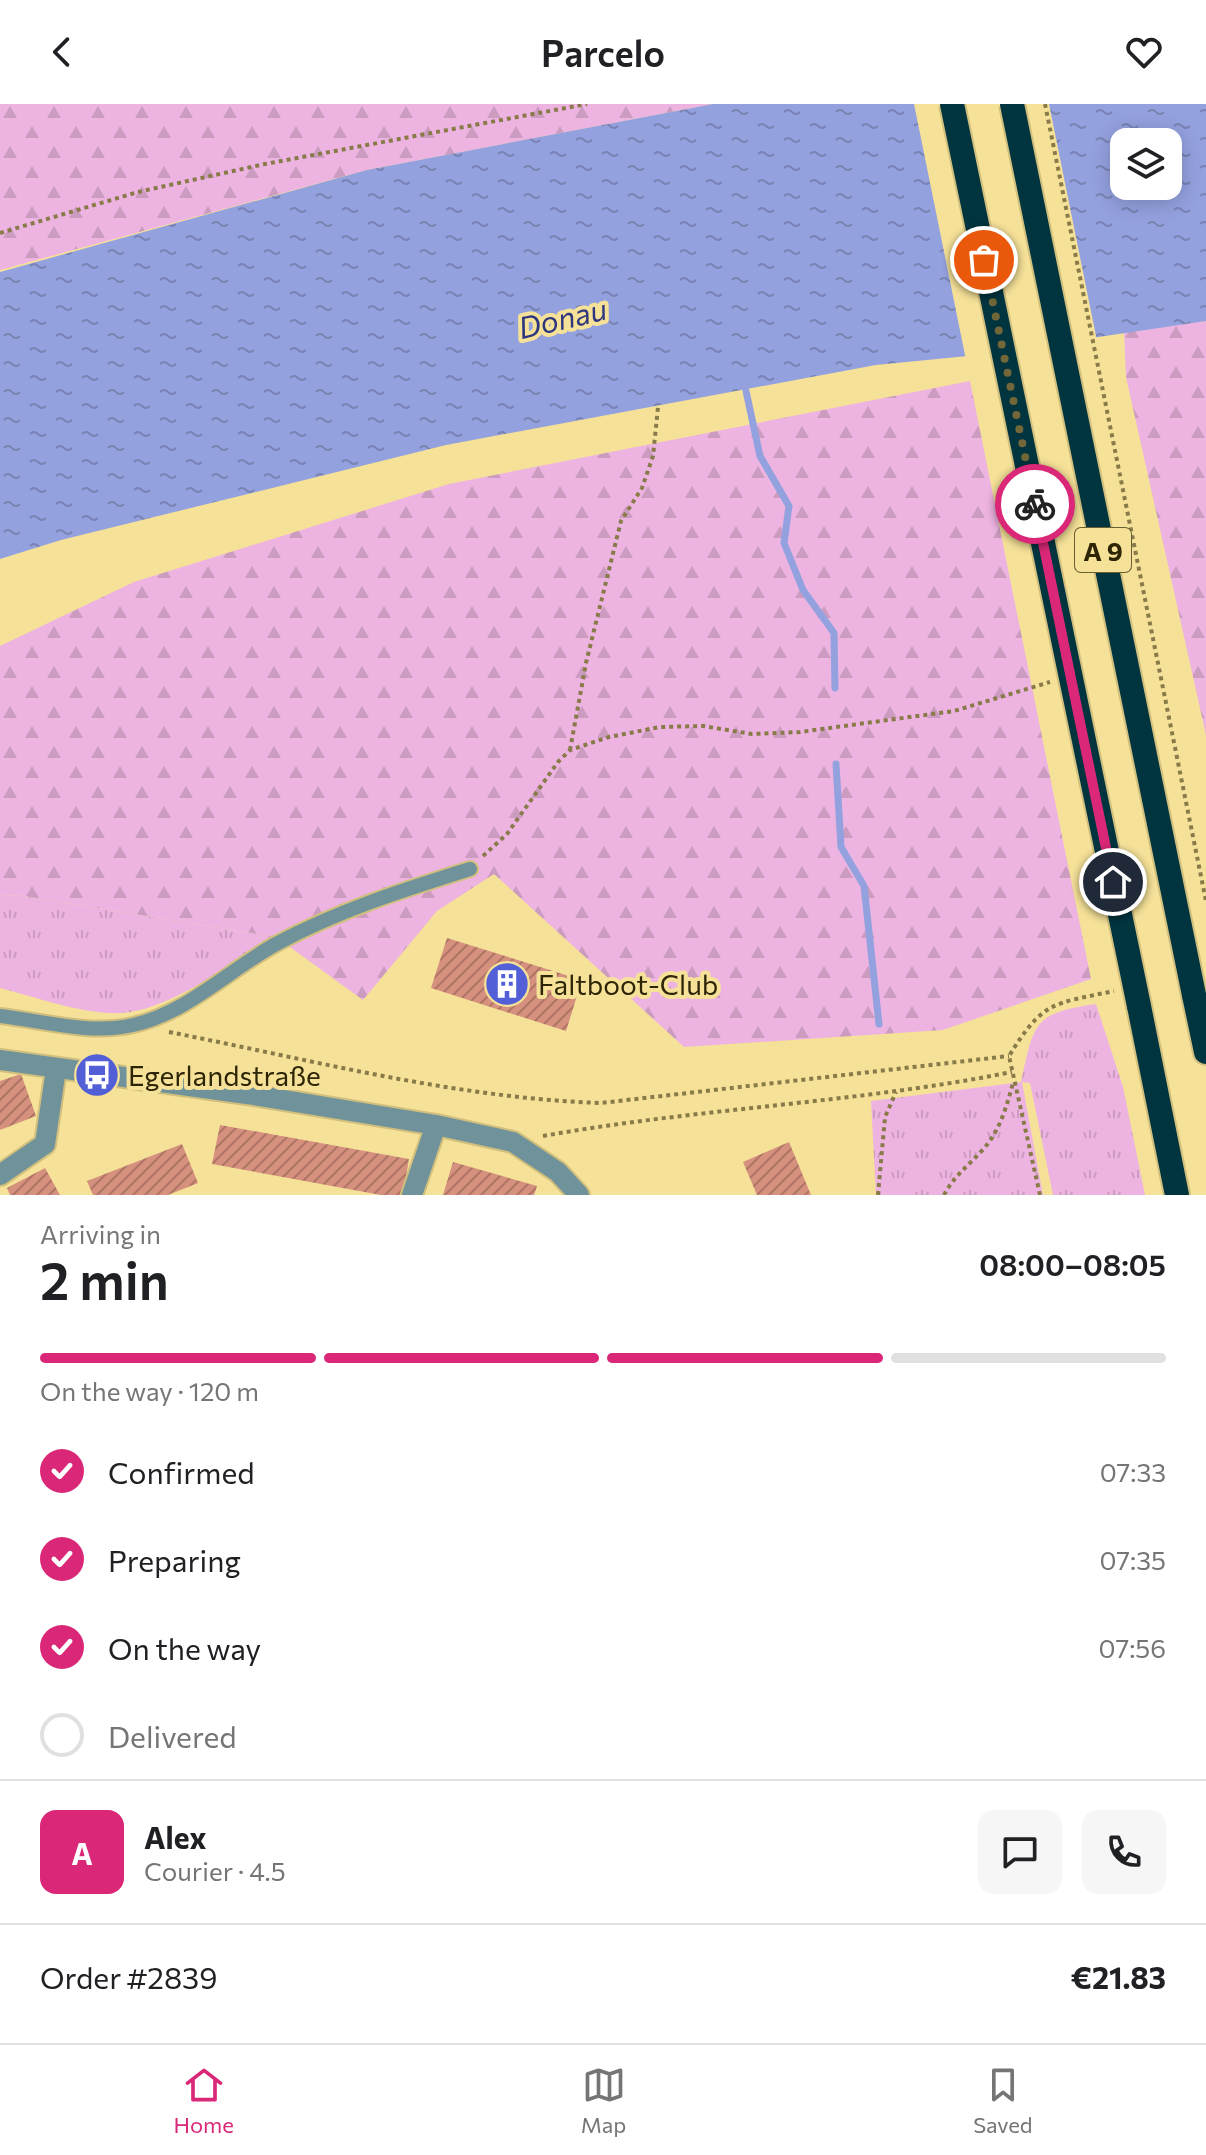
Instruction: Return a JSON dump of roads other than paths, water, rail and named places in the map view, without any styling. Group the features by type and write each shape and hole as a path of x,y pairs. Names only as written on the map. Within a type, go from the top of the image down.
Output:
{"highway":[{"name":"A 9","path":"952,104 1133,997 1177,1195"},
{"name":"A 9","path":"1012,104 1206,1052"}],"street":[{"path":"0,1060 247,1094 436,1125 513,1142 558,1172 579,1195"},
{"path":"0,1175 45,1144 56,1069"},
{"path":"412,1195 436,1125"}],"lane":[{"path":"0,1016 95,1029 134,1025 172,1011 276,944 369,901 470,869"}],"water":[{"name":"Donau","path":"713,104 1206,104 1206,321 978,355 876,365 446,445 61,540 0,559 0,272 367,170"}],"waterway":[{"path":"746,391 760,456 789,506 784,543 803,590 834,633 835,688"},
{"path":"836,764 841,847 864,886 879,1024"}],"place":[{"name":"Faltboot-Club","path":"507,984"},
{"name":"Egerlandstraße","path":"97,1075"}]}
